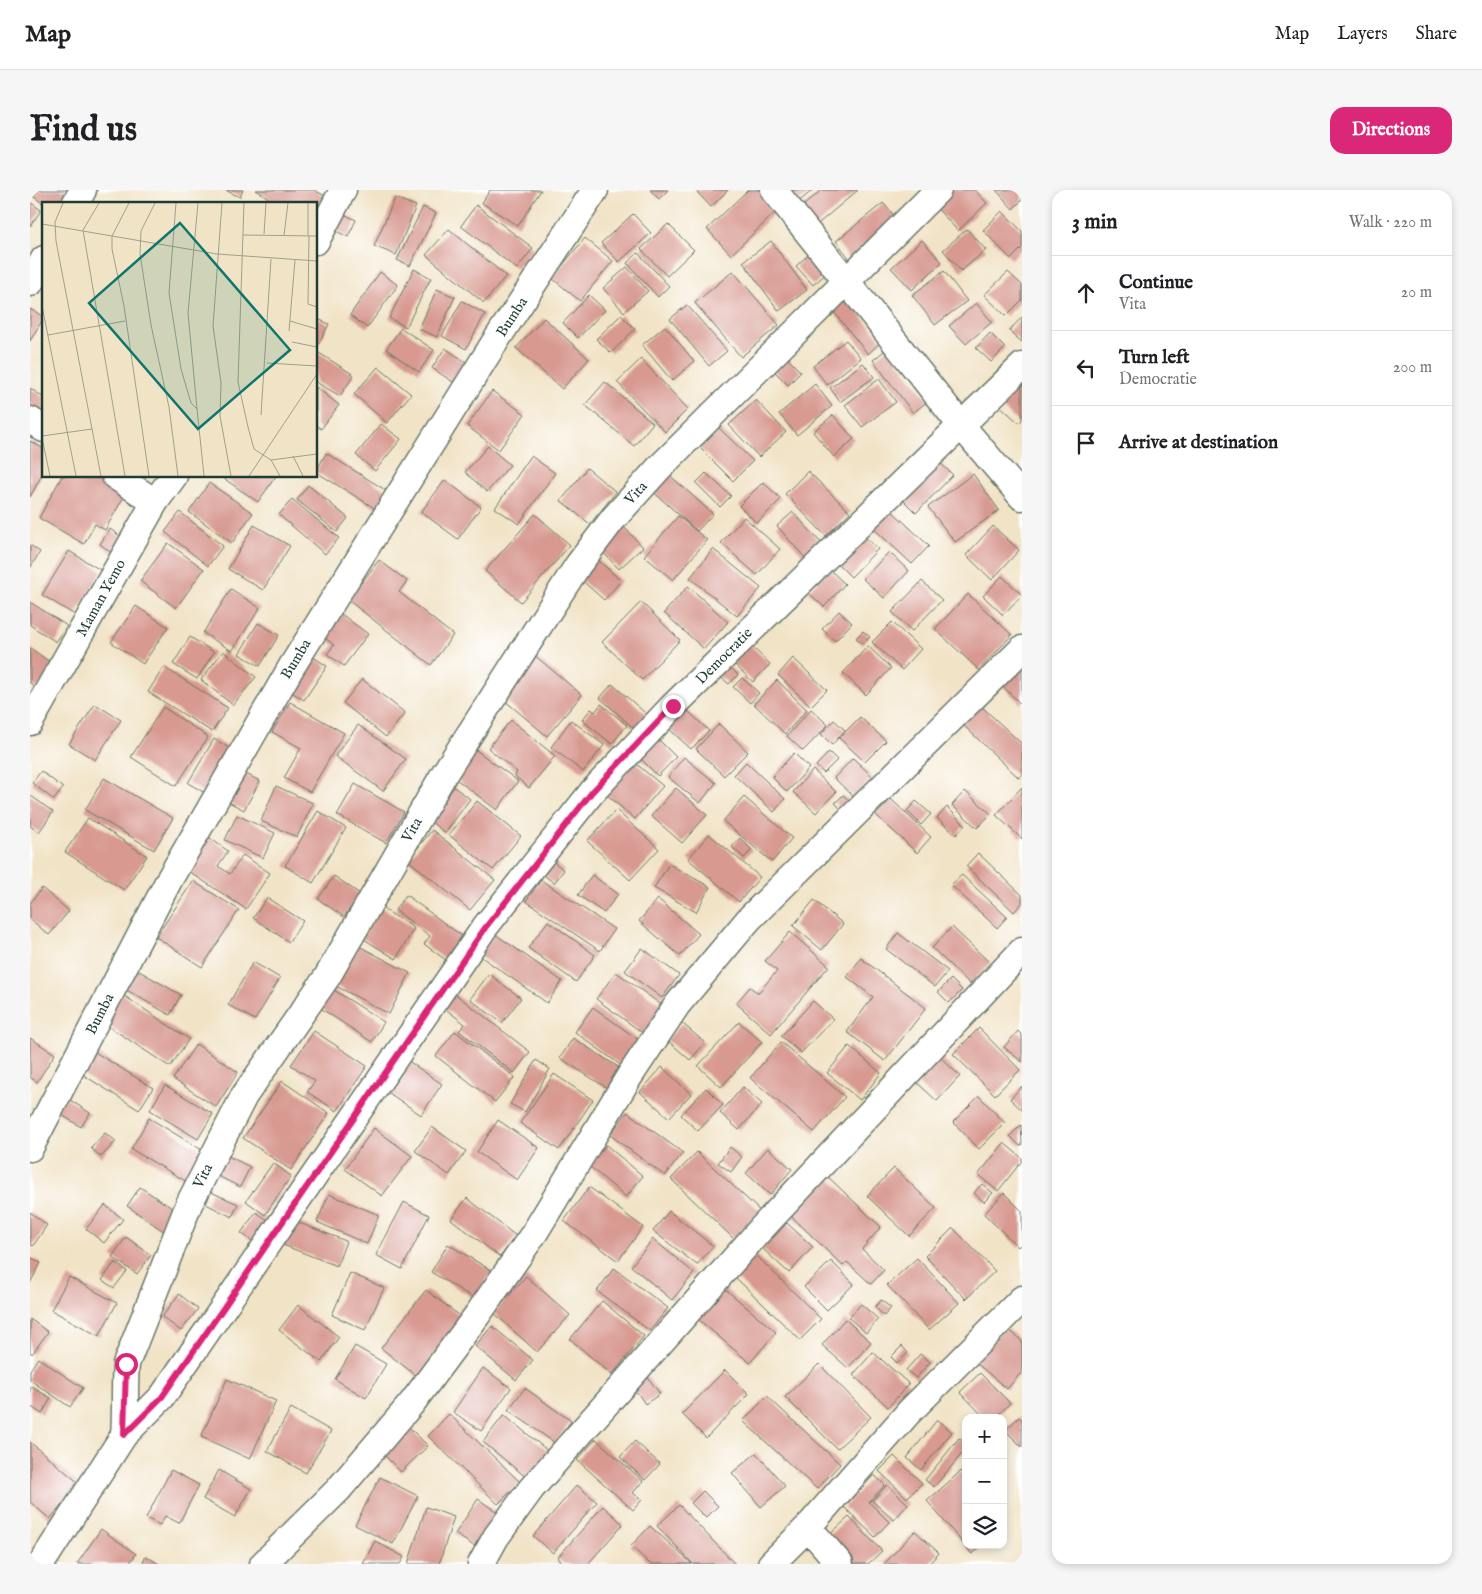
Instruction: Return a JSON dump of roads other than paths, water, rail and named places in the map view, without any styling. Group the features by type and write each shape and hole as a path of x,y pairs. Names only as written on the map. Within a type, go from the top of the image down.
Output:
{"street":[{"path":"77,202 83,190"},
{"path":"318,237 343,190"},
{"name":"Bumba","path":"30,1148 169,880 292,666 493,345 595,190"},
{"path":"774,190 960,424 1022,497"},
{"name":"Vita","path":"124,1435 126,1364 189,1204 244,1096 327,976 444,774 578,565 613,519 659,468 938,190"},
{"path":"30,283 42,262"},
{"name":"Democratie","path":"124,1435 162,1397 485,928 592,792 673,706 960,424 1022,366"},
{"path":"30,420 42,428"},
{"path":"118,478 154,502"},
{"name":"Maman Yemo","path":"30,722 154,502 172,478"},
{"path":"263,1564 338,1490 412,1403 445,1359 535,1232 629,1077 683,998 749,919 1022,650"},
{"path":"481,1564 496,1537 532,1489 760,1230 1022,951"},
{"path":"771,1564 808,1526 909,1412 1022,1299"},
{"path":"41,1564 124,1435"},
{"path":"808,1526 840,1564"}]}
